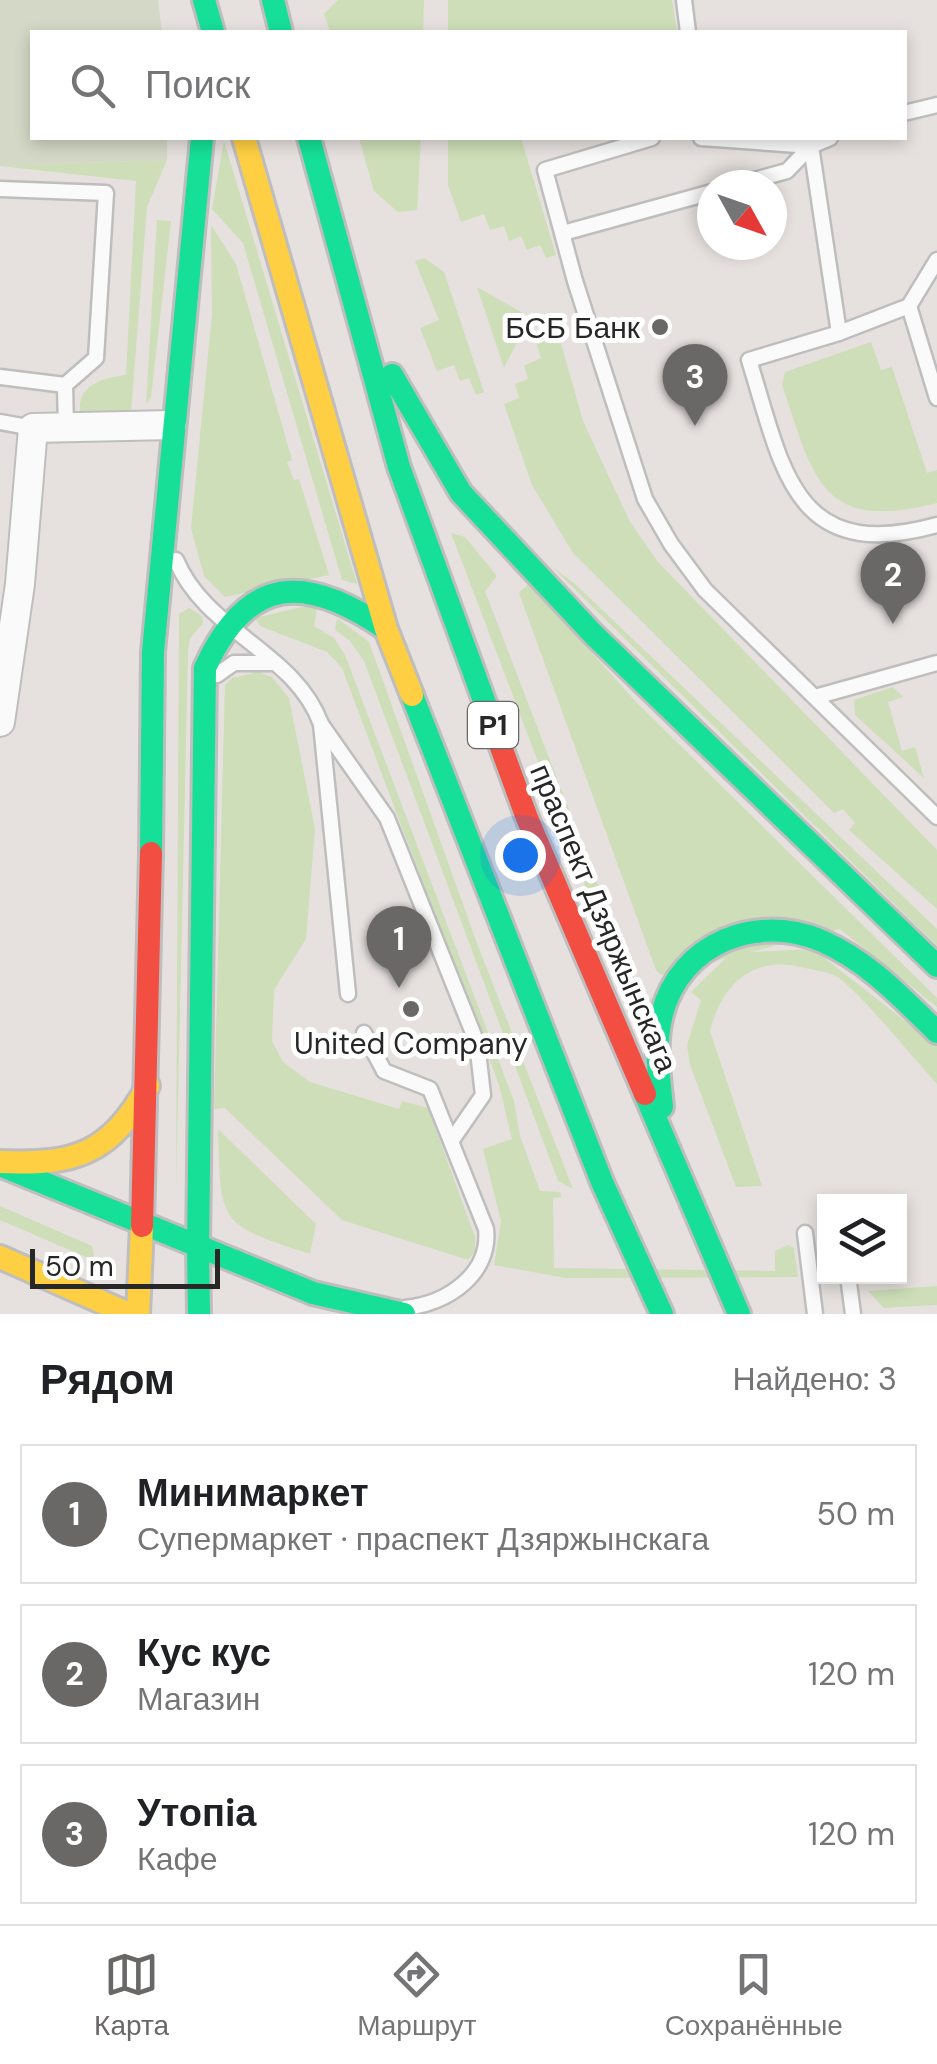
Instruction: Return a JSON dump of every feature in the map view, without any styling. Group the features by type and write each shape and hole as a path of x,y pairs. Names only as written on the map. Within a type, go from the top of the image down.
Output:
{"main road":[{"path":"273,0 281,30"},
{"path":"205,3 205,30"},
{"path":"205,3 212,30"},
{"path":"138,1314 148,1086 153,652 202,140"},
{"path":"245,140 386,629 602,1182 662,1314"},
{"name":"праспект Дзяржынскага","path":"310,140 399,467 527,818 739,1314"},
{"path":"351,295 409,408 461,493 594,634 937,966"},
{"path":"199,1314 205,668 226,624 254,600 278,590 302,589 355,605 386,629"},
{"path":"666,1144 658,1067 666,1001 694,959 714,943 740,932 768,927 795,931 845,952 937,1032"},
{"path":"0,1164 63,1163 94,1152 130,1119 148,1086"},
{"path":"0,1164 142,1226 313,1293 393,1312"},
{"path":"0,1258 129,1314"}],"street":[{"path":"0,722 20,584 33,428 172,425"}],"lane":[{"path":"684,0 688,30"},
{"path":"907,112 937,105"},
{"path":"645,140 545,170 644,499 705,590 937,817"},
{"path":"728,140 811,146"},
{"path":"787,171 811,146 825,140"},
{"path":"811,146 839,333"},
{"path":"0,190 106,194 96,358 65,385 0,377"},
{"path":"563,233 697,196"},
{"path":"937,260 909,306 839,333 749,360 787,482 826,524 883,538 937,525"},
{"path":"909,306 937,398"},
{"path":"65,385 66,428"},
{"path":"0,422 33,428"},
{"path":"164,516 183,576 226,624 301,686 321,724 386,818 477,1043 483,1095 452,1140"},
{"path":"202,696 210,682 234,663 274,663"},
{"path":"814,697 937,663"},
{"path":"321,724 348,994"},
{"path":"364,1034 384,1071 430,1089 486,1229 483,1258 455,1291 393,1312"},
{"path":"805,1233 815,1314"},
{"path":"849,1284 853,1314"}],"green space":[{"path":"0,0 158,0 162,30 30,30 30,140 167,140 167,160 0,166"},
{"path":"338,0 424,0 423,30 329,30 324,14"},
{"path":"448,0 672,0 677,30 448,30"},
{"path":"360,140 421,140 417,210 398,212 374,191"},
{"path":"448,140 522,140 556,255 546,258 540,245 527,250 521,236 509,241 504,226 490,230 484,214 461,222 448,185"},
{"path":"224,141 357,584 342,580 243,243 212,209"},
{"path":"167,160 147,207 131,413 81,419 81,399 91,386 126,375 136,181 0,166"},
{"path":"157,220 171,221 151,397 146,404"},
{"path":"211,225 236,264 292,460 287,462 294,480 299,479 329,575 225,597 204,576 191,528 212,314"},
{"path":"424,258 444,272 484,392 476,395 469,378 460,381 454,365 437,371 420,328 439,320 415,261"},
{"path":"477,287 530,317 504,368"},
{"path":"555,322 583,421 630,522 658,562 937,850 937,909 849,830 855,823 843,809 834,813 573,553 532,485 504,404 519,398 515,384 528,379 524,366 541,358 537,345 551,337 546,325"},
{"path":"871,342 881,370 892,367 927,473 937,470 937,503 898,510 868,510 845,504 828,490 803,447 782,385 785,372"},
{"path":"451,533 465,537 497,576 485,591 639,992 652,999 637,1022"},
{"path":"551,566 575,584 937,929 937,946"},
{"path":"529,583 636,702 937,998 937,1007 840,929 661,975 656,970 519,593"},
{"path":"318,603 314,626 334,638 345,655 514,1101 520,1136 540,1191 560,1192 562,1197 553,1198 554,1268 775,1271 775,1251 788,1245 794,1248 798,1277 566,1278 494,1265 501,1221 483,1149 512,1139 499,1085 342,668 327,652 260,626 255,618"},
{"path":"189,608 202,616 203,623 190,638 188,651 176,1190 179,614"},
{"path":"337,618 369,642 478,946 573,1189 558,1181 364,661 350,641 335,630"},
{"path":"258,672 272,677 289,698 315,829 306,939 274,990 272,1041 283,1062 310,1082 399,1109 402,1101 428,1108 475,1237 475,1251 468,1260 342,1220 225,1108 214,1109 225,685 232,678"},
{"path":"893,687 903,697 888,702 902,751 915,747 924,778 855,715 854,700"},
{"path":"813,949 937,1046 937,1084 838,977 787,965 756,969 732,986 710,1031 762,1186 736,1187 690,1065 687,1045 701,1000 691,992 731,953"},
{"path":"218,1129 316,1224 310,1254 257,1235 230,1216 221,1184"},
{"path":"0,1206 92,1246 94,1256 88,1258 0,1220"},
{"path":"937,1286 937,1305 884,1308 868,1291"}],"traffic: fast":[{"path":"204,0 212,30"},
{"path":"273,0 280,30"},
{"path":"151,853 153,652 202,140"},
{"path":"310,140 399,467 494,728"},
{"path":"392,375 461,493 594,635 937,966"},
{"path":"198,1249 205,668 240,615 260,600 282,593 305,592 330,599 386,629"},
{"path":"412,695 602,1182 662,1314"},
{"path":"662,1107 658,1037 671,989 703,952 748,933 797,933 839,949 884,981 937,1032"},
{"path":"645,1094 739,1314"},
{"path":"0,1165 313,1293 404,1314"},
{"path":"198,1249 199,1314"}],"traffic: slow":[{"path":"245,140 386,629 412,695"},
{"path":"0,1162 50,1161 88,1151 120,1127 148,1086"},
{"path":"138,1314 142,1226"},
{"path":"0,1257 129,1314"}],"traffic: jam":[{"path":"494,728 527,818 645,1094"},
{"path":"142,1226 151,853"}],"place":[{"name":"БСБ Банк","path":"660,327"},
{"name":"Утопiа","path":"695,426"},
{"name":"Кус кус","path":"893,624"},
{"name":"Минимаркет","path":"399,988"},
{"name":"United Company","path":"411,1009"}]}
